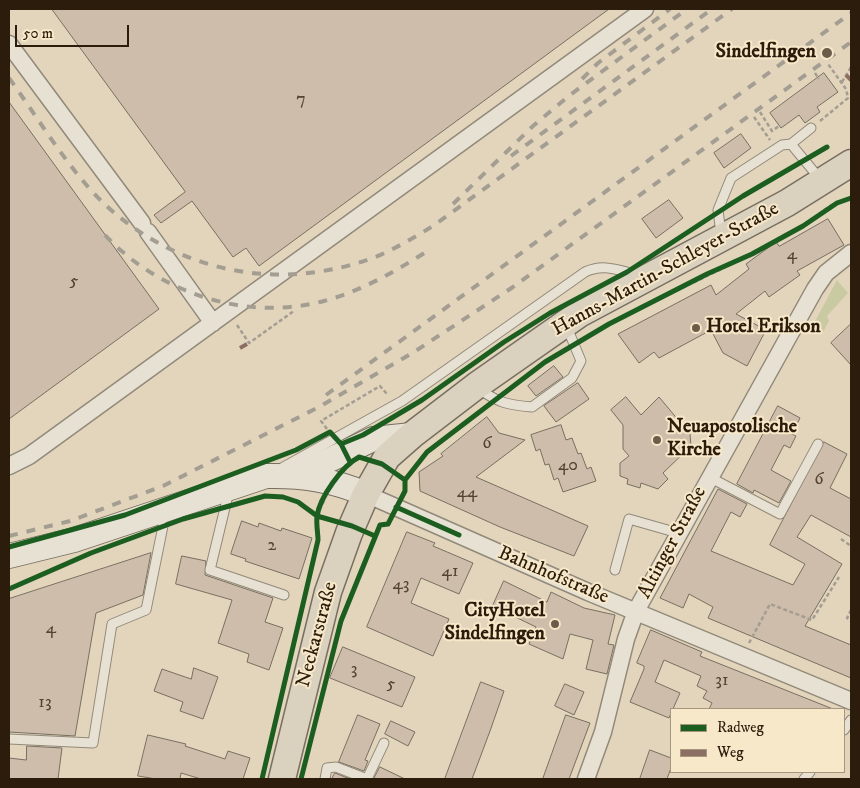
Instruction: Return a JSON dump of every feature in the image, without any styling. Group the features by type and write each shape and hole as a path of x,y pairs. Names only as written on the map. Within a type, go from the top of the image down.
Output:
{"main road":[{"name":"Hanns-Martin-Schleyer-Straße","path":"9,556 74,540 230,486 266,476 298,476 332,482 366,494 382,464 412,434 485,394 570,334 722,238 787,203 851,163"},
{"name":"Hanns-Martin-Schleyer-Straße","path":"298,476 374,439 412,434"},
{"name":"Neckarstraße","path":"282,779 320,619 349,533 366,494"}],"street":[{"path":"9,466 29,456 644,9"},
{"path":"9,44 145,227 220,318"},
{"name":"Altinger Straße","path":"586,779 603,732 626,639 636,611 814,289 826,273 851,253"},
{"name":"Bahnhofstraße","path":"366,494 588,592 851,701"}],"lane":[{"path":"722,238 718,210 731,178 782,145 791,144 811,128"},
{"path":"791,144 821,182"},
{"path":"266,476 306,456 402,401 585,272 594,268 609,267 627,272"},
{"path":"485,394 510,406 532,407 572,378 581,361 570,334"},
{"path":"709,477 780,514 818,444"},
{"path":"230,486 210,570 284,596"},
{"path":"615,570 629,519 678,533"},
{"path":"9,739 93,743 112,624 146,610 163,526"},
{"path":"325,779 328,768 336,767 367,779 384,743"}],"path":[{"path":"811,128 850,97 828,64"},
{"path":"842,83 851,67"},
{"path":"815,73 819,79"},
{"path":"760,112 772,131 779,126"},
{"path":"754,117 776,149"},
{"path":"570,334 609,324 707,274 752,254 803,226 844,199 850,199"},
{"path":"220,318 249,342 294,311"},
{"path":"330,432 322,421 380,386 387,394"},
{"path":"375,536 380,525 388,524 405,491 405,480 427,452 485,394"},
{"path":"841,539 851,546"},
{"path":"743,655 770,604 812,620 839,578"},
{"path":"851,610 847,618 851,621"}],"green space":[{"path":"837,280 848,293 827,316 829,321 823,332 812,327"}],"building":[{"path":"52,9 609,9 259,266 246,248 233,257 192,201 161,223 154,215 185,192"},
{"path":"824,73 838,92 817,107 820,112 805,123 799,115 781,128 770,113"},
{"path":"9,102 159,309 9,419"},
{"path":"741,134 751,148 724,168 714,153"},
{"path":"669,200 683,218 656,238 642,219"},
{"path":"828,219 844,245 797,271 800,275 769,297 765,291 736,314 766,330 747,366 723,353 711,330 659,358 654,352 639,363 618,334 711,285 716,295 749,269 746,264 776,242 779,246"},
{"path":"851,324 851,365 831,343"},
{"path":"554,366 563,377 536,396 528,386"},
{"path":"578,383 589,399 556,422 544,406"},
{"name":"Neuapostolische Kirche","path":"626,397 641,415 659,397 690,434 691,446 663,473 668,479 658,489 641,483 640,488 627,484 628,479 620,476 620,463 629,456 623,449 623,425 611,410"},
{"path":"778,406 800,418 792,434 796,436 790,448 784,445 771,470 791,481 779,503 754,490 753,493 737,484"},
{"path":"487,417 499,433 525,440 476,477 588,526 574,556 500,527 420,491 419,472 443,456 441,454"},
{"path":"561,425 566,440 572,438 578,454 581,453 587,469 591,467 596,481 563,492 558,478 554,480 549,464 545,465 540,449 536,451 531,435"},
{"path":"824,442 847,454 830,488 851,499 851,537 811,515 797,537 842,564 805,626 851,645 851,678 708,618 713,607 689,594 683,608 660,598 718,489 747,504 740,517 731,512 711,551 793,585 805,564 770,545"},
{"path":"242,521 258,527 259,523 281,531 282,528 312,538 299,579 245,561 246,559 231,554"},
{"path":"407,532 435,543 433,546 473,563 459,594 421,578 411,603 449,619 433,656 367,627"},
{"path":"151,553 143,595 96,613 75,736 9,732 9,599"},
{"path":"182,556 206,561 205,575 273,598 265,622 283,628 269,670 247,662 249,654 218,643 232,600 176,584"},
{"path":"504,581 547,602 551,592 584,608 615,615 608,644 614,645 607,674 586,669 593,640 570,634 563,659 529,644 536,627 505,612 503,616 491,610"},
{"path":"651,630 702,652 700,656 830,708 710,708 712,703 703,698 707,691 697,686 701,676 664,660 655,682 680,693 673,708 670,708 669,718 630,702 644,669 644,666 637,663"},
{"path":"343,647 415,677 402,707 330,678"},
{"path":"194,668 218,677 203,719 180,711 183,702 154,691 162,669 191,679"},
{"path":"481,682 504,691 490,731 472,779 445,779"},
{"path":"565,684 584,692 574,715 555,706"},
{"path":"358,715 380,724 365,760 368,761 364,771 339,762"},
{"path":"566,715 590,723 569,779 543,779"},
{"path":"391,721 415,732 408,746 385,734"},
{"path":"148,735 186,744 185,746 225,759 228,751 250,758 243,779 201,779 181,773 180,779 156,779 138,776"},
{"path":"27,746 62,748 58,779 9,779 9,758 26,760"},
{"path":"650,750 670,758 670,771 667,779 640,779"},
{"path":"380,767 405,779 374,779"},
{"path":"335,773 350,779 332,779"}],"railway":[{"path":"582,79 598,63 670,9"},
{"path":"453,204 533,126 570,95 687,9"},
{"path":"511,156 712,9"},
{"path":"9,78 83,181 111,210 139,232 169,249 201,262 233,270 267,274 301,274 335,269 370,259 410,240 433,226 732,9"},
{"path":"326,395 851,13"},
{"path":"9,536 70,521 163,486 317,408 414,352 513,287 851,42"},
{"path":"105,235 151,273 177,287 206,298 235,305 264,308 294,307 338,297 377,280 426,252"}],"marked path":[{"path":"846,75 851,80"},
{"path":"240,348 249,343"}],"cycle path":[{"path":"341,444 363,435 422,400 504,342 550,313 627,272 743,196 827,147"},
{"path":"301,779 341,621 380,525 388,524 405,491 405,480 427,452 545,362 609,324 707,274 752,254 803,226 837,203 851,198"},
{"path":"9,547 125,515 296,450 330,432 341,444 350,462"},
{"path":"262,779 318,540 317,516 322,500 339,475 352,461 359,457 382,464 405,480"},
{"path":"9,589 91,553 183,519 265,496 283,497 298,502 317,516 352,526 375,536"},
{"path":"396,507 459,535"}],"place":[{"name":"Sindelfingen","path":"827,53"},
{"name":"Hotel Erikson","path":"696,328"},
{"name":"Neuapostolische Kirche","path":"657,440"},
{"name":"CityHotel Sindelfingen","path":"555,624"}]}
